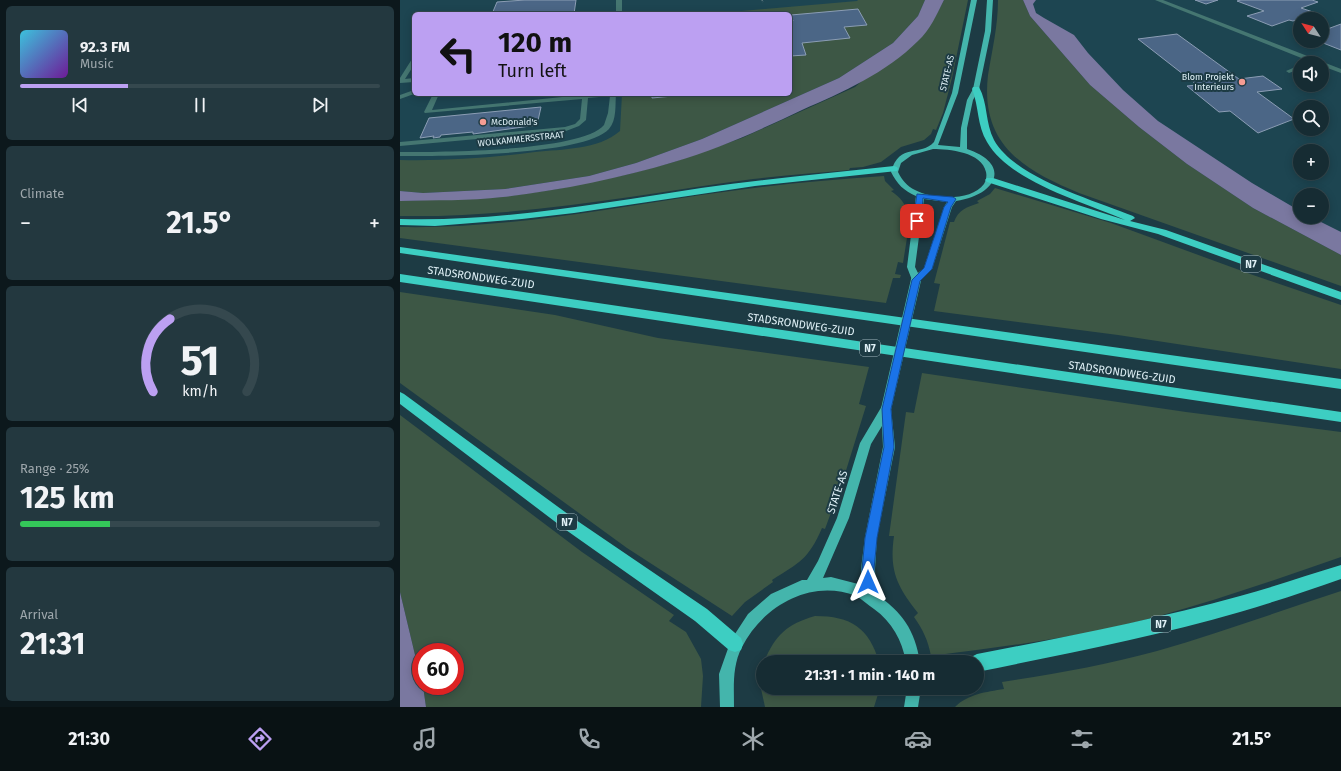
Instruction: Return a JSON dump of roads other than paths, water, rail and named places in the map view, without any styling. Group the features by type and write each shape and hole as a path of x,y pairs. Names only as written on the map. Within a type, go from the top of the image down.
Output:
{"highway":[{"name":"N7","path":"976,89 981,99 982,118 988,137 1002,154 1028,175 1109,208 1162,232 1341,296"},
{"path":"400,222 435,223 567,211 755,183 894,169"},
{"name":"N7","path":"990,180 1104,217 1162,232"},
{"name":"STADSRONDWEG-ZUID","path":"400,250 1341,384"},
{"name":"STADSRONDWEG-ZUID","path":"400,278 1341,417"},
{"name":"N7","path":"400,397 583,533 702,615 735,644"},
{"name":"N7","path":"984,662 1097,640 1240,604 1341,572"}],"main road":[{"name":"STATE-AS","path":"933,147 937,142 955,93 974,0"},
{"path":"963,150 964,128 970,100 976,89 988,31 990,0"},
{"path":"933,147 963,150 976,156 985,163 991,174 990,180 986,186 973,195 941,200 920,196 903,187 898,181 894,169 897,162 911,152 933,147"},
{"name":"STATE-AS","path":"916,280 910,267 920,196"},
{"name":"STATE-AS","path":"812,584 823,565 843,518 866,443 886,409 916,280 928,269 948,207 953,199"},
{"name":"STATE-AS","path":"869,596 868,569 871,538 889,447 886,409"},
{"path":"727,707 724,694 727,668 735,644 749,621 768,603 789,590 812,584 832,583 853,587 880,603 895,618 906,638 911,655"},
{"path":"911,707 913,695"}],"street":[{"path":"619,0 619,12"},
{"path":"1158,0 1299,56"},
{"path":"412,63 401,82 412,80"},
{"path":"1329,67 1341,71"},
{"path":"1289,71 1293,70"},
{"path":"400,98 412,93"},
{"path":"435,96 427,112 594,96"},
{"name":"WOLKAMMERSSTRAAT","path":"400,154 466,154 505,151 589,138 600,133 608,126 613,96"},
{"path":"400,144 566,128 577,125 582,120 585,97"}],"place":[{"name":"Blom Projekt Interieurs","path":"1242,82"},
{"name":"McDonald's","path":"483,122"}]}
